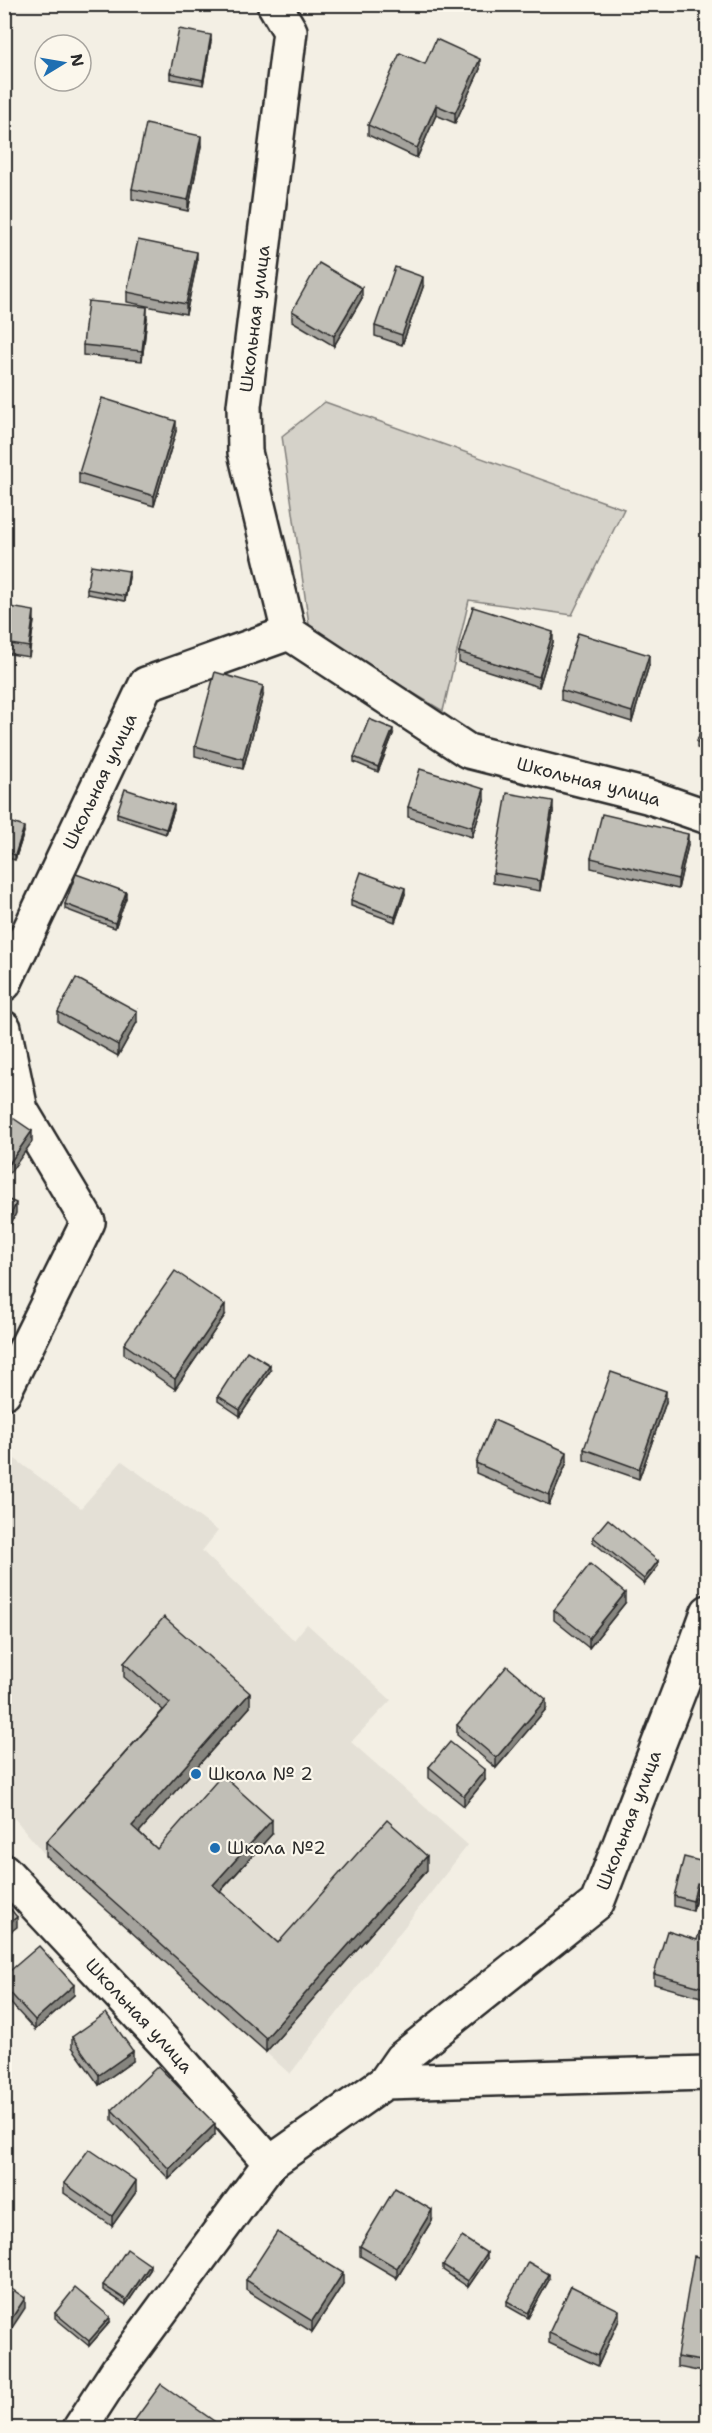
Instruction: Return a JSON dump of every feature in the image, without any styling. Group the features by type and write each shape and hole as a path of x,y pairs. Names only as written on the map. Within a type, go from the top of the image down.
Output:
{"street":[{"name":"Школьная улица","path":"287,13 244,406 245,453 289,633 468,751 647,796 708,817"},
{"name":"Школьная улица","path":"4,984 146,684 289,633"},
{"path":"4,1028 21,1110 88,1222 4,1392"},
{"name":"Школьная улица","path":"80,2428 117,2371 270,2163 386,2082 401,2059 597,1903 708,1612"},
{"name":"Школьная улица","path":"4,1871 165,2043 270,2163"},
{"path":"386,2082 708,2073"}],"shaded area":[{"path":"325,402 624,509 572,615 469,600 443,711 310,631 282,436"},
{"name":"Школа № 2","path":"15,1459 81,1508 122,1461 218,1531 202,1551 294,1640 307,1624 391,1700 351,1742 468,1845 290,2074 46,1856 5,1807 4,1479"}],"building":[{"path":"179,29 211,35 203,80 170,73"},
{"path":"436,39 480,59 455,113 436,105 417,148 368,125 400,53 425,64"},
{"path":"146,124 201,136 188,200 132,189"},
{"path":"138,240 197,252 186,304 127,292"},
{"path":"319,263 362,288 334,336 292,311"},
{"path":"395,267 423,277 402,335 375,326"},
{"path":"88,301 147,307 142,351 83,345"},
{"path":"102,398 176,421 154,496 79,473"},
{"path":"91,565 129,571 125,596 87,589"},
{"path":"4,606 34,611 29,647 4,643"},
{"path":"473,607 553,632 539,677 459,652"},
{"path":"578,633 649,655 632,712 561,690"},
{"path":"215,672 263,686 243,759 195,746"},
{"path":"708,704 708,745 697,742"},
{"path":"369,719 393,729 378,767 354,757"},
{"path":"420,769 484,789 472,827 408,807"},
{"path":"125,789 174,805 166,829 117,813"},
{"path":"507,793 553,801 540,881 493,873"},
{"path":"602,814 688,834 678,879 591,858"},
{"path":"4,820 24,827 15,855 4,851"},
{"path":"361,872 405,888 395,917 351,900"},
{"path":"76,874 126,892 115,923 65,904"},
{"path":"76,978 137,1011 118,1045 58,1012"},
{"path":"708,1108 708,1121 704,1119"},
{"path":"4,1112 32,1131 4,1171"},
{"path":"4,1198 16,1203 4,1230"},
{"path":"175,1271 225,1305 175,1379 124,1344"},
{"path":"247,1351 270,1365 240,1410 218,1396"},
{"path":"611,1372 666,1391 639,1469 584,1449"},
{"path":"494,1420 567,1452 549,1495 476,1463"},
{"path":"608,1519 658,1561 644,1579 593,1537"},
{"path":"590,1564 625,1593 589,1638 554,1610"},
{"name":"Школа №2","path":"164,1617 250,1693 132,1826 157,1849 222,1775 272,1820 213,1885 278,1943 387,1820 427,1856 266,2038 46,1842 170,1703 124,1663"},
{"path":"507,1666 546,1699 496,1758 457,1725"},
{"path":"450,1742 485,1770 464,1796 429,1767"},
{"path":"684,1857 708,1863 708,1885 697,1883 693,1901 674,1896"},
{"path":"4,1901 17,1917 4,1927"},
{"path":"704,1916 708,1917 708,1989 654,1974 667,1931 697,1940"},
{"path":"39,1946 74,1985 35,2020 4,1986 4,1976"},
{"path":"106,2013 133,2051 99,2075 72,2037"},
{"path":"158,2066 215,2124 169,2169 112,2110"},
{"path":"89,2149 136,2181 112,2216 64,2183"},
{"path":"395,2188 432,2210 397,2268 360,2246"},
{"path":"277,2232 343,2273 312,2321 246,2280"},
{"path":"462,2237 487,2253 468,2281 443,2265"},
{"path":"127,2249 150,2265 126,2300 103,2285"},
{"path":"694,2256 708,2259 708,2362 677,2357"},
{"path":"528,2262 549,2274 528,2313 507,2301"},
{"path":"4,2284 25,2298 4,2330"},
{"path":"571,2286 619,2310 598,2356 549,2333"},
{"path":"75,2288 110,2317 89,2341 55,2313"},
{"path":"161,2384 224,2428 129,2428"}],"place":[{"name":"Школа № 2","path":"196,1774"},
{"name":"Школа №2","path":"215,1848"}]}
